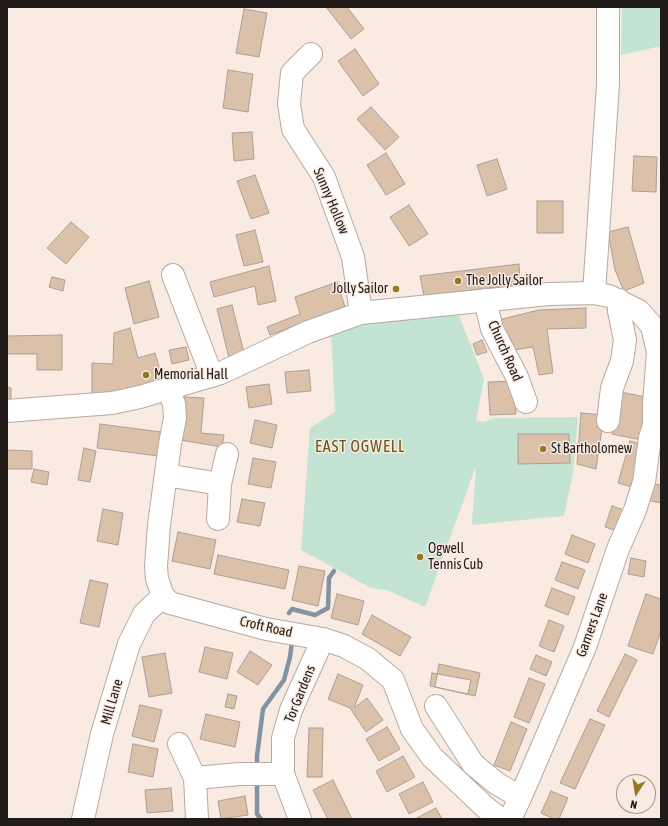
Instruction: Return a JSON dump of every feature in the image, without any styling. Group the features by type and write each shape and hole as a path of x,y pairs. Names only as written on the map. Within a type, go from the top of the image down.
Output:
{"street":[{"path":"594,293 608,84 608,7"},
{"name":"Sunny Hollow","path":"312,54 292,73 289,104 293,128 324,176 353,256 361,313"},
{"path":"173,275 212,376"},
{"name":"Garners Lane","path":"7,411 112,403 140,397 212,376 308,332 361,313 549,294 594,293 609,296 639,311 652,326 658,352 654,404 658,427 650,438 644,482 635,510 618,549 585,646 510,819"},
{"name":"Church Road","path":"485,300 492,329 517,377 526,402"},
{"path":"608,422 612,388 622,361 625,340 619,311 619,300"},
{"path":"163,596 157,579 156,566 159,526 175,418 174,404 168,388"},
{"path":"218,519 220,484 227,454"},
{"path":"166,475 220,484"},
{"name":"Croft Road","path":"163,596 170,603 266,629 323,639 344,646 368,659 393,680 412,729 428,752 487,815"},
{"name":"Mill Lane","path":"83,819 102,734 129,644 144,614 163,596"},
{"name":"Tor Gardens","path":"300,819 277,774 283,738 291,710 323,639"},
{"path":"436,706 473,764 496,783 521,796"},
{"path":"179,744 195,778 197,819"},
{"path":"195,778 240,774 277,774"}],"green space":[{"path":"622,7 661,7 661,46 621,55"},
{"path":"458,313 484,379 476,421 484,422 495,418 578,417 573,473 564,516 472,525 476,466 425,607 387,590 371,588 301,550 310,428 335,412 331,331 357,325"}],"building":[{"path":"326,7 347,7 364,29 351,39"},
{"path":"244,9 267,13 259,57 236,53"},
{"path":"355,49 379,84 363,96 338,61"},
{"path":"228,70 253,74 248,112 223,108"},
{"path":"371,107 399,137 385,150 357,119"},
{"path":"252,132 254,159 234,161 232,133"},
{"path":"386,153 405,184 386,195 367,165"},
{"path":"634,156 657,157 656,192 632,191"},
{"path":"497,159 507,189 487,196 477,165"},
{"path":"255,175 269,213 251,219 237,181"},
{"path":"537,201 563,201 563,233 537,233"},
{"path":"409,205 428,234 409,246 390,217"},
{"path":"71,222 89,237 66,264 47,248"},
{"path":"628,227 644,283 624,291 615,270 608,232"},
{"path":"255,230 263,262 244,266 236,235"},
{"path":"519,264 520,284 424,296 420,276"},
{"path":"269,266 276,301 258,305 255,286 214,297 210,282"},
{"path":"52,277 65,280 63,291 49,287"},
{"path":"149,281 159,317 134,324 125,288"},
{"path":"337,282 345,307 270,335 267,327 300,314 295,297"},
{"path":"232,305 244,353 229,358 217,309"},
{"path":"586,308 586,328 547,329 553,373 539,375 533,347 508,351 498,320 539,310"},
{"path":"130,328 138,358 155,353 163,380 92,399 92,363 113,364 114,333"},
{"path":"62,335 62,370 37,370 37,354 7,354 7,336"},
{"path":"482,340 487,352 477,355 473,344"},
{"path":"186,347 189,360 172,364 169,350"},
{"path":"309,370 311,391 287,393 285,372"},
{"path":"514,381 516,414 490,415 488,382"},
{"path":"269,384 272,404 249,408 246,387"},
{"path":"7,387 11,388 11,400 7,400"},
{"path":"621,392 650,398 641,440 612,434"},
{"path":"184,397 204,398 201,433 224,435 222,447 180,440"},
{"path":"581,413 604,415 596,469 577,464"},
{"path":"255,420 277,425 272,448 250,443"},
{"path":"100,424 161,432 158,456 97,448"},
{"name":"St Bartholomew","path":"518,434 569,434 570,463 518,464"},
{"path":"630,441 645,445 632,487 618,483"},
{"path":"84,448 96,451 90,482 78,480"},
{"path":"7,450 32,451 32,469 7,469"},
{"path":"253,458 276,462 271,488 248,484"},
{"path":"34,469 49,472 47,485 31,482"},
{"path":"646,482 661,485 661,503 642,499"},
{"path":"242,499 265,503 260,526 237,522"},
{"path":"612,506 624,510 617,531 605,527"},
{"path":"103,509 123,513 118,545 97,541"},
{"path":"178,532 216,540 210,569 172,561"},
{"path":"572,535 595,544 588,563 565,554"},
{"path":"218,555 289,570 285,589 214,574"},
{"path":"631,558 646,561 644,577 628,574"},
{"path":"562,562 585,570 578,589 555,580"},
{"path":"299,566 325,571 318,606 292,600"},
{"path":"90,580 108,584 99,627 80,623"},
{"path":"552,588 575,597 568,615 545,606"},
{"path":"337,594 364,601 358,625 331,618"},
{"path":"646,594 661,599 661,631 653,654 628,646"},
{"path":"372,615 411,637 400,656 362,634"},
{"path":"549,620 564,626 554,652 539,646"},
{"path":"205,647 233,653 227,679 199,672"},
{"path":"250,651 272,665 258,685 237,672"},
{"path":"165,653 172,693 149,697 142,657"},
{"path":"625,654 637,660 609,717 597,711"},
{"path":"536,655 552,662 546,676 530,669"},
{"path":"439,664 480,673 475,696 435,687"},
{"path":"432,673 471,680 468,694 430,686"},
{"path":"338,674 363,685 354,708 367,698 383,720 366,732 350,708 328,699"},
{"path":"529,678 545,684 529,723 514,717"},
{"path":"228,694 237,696 234,709 225,707"},
{"path":"140,705 162,710 154,742 132,736"},
{"path":"206,714 240,722 235,747 200,739"},
{"path":"590,719 605,725 575,789 560,783"},
{"path":"511,722 527,729 510,771 494,765"},
{"path":"387,727 400,749 379,761 366,739"},
{"path":"309,728 323,728 322,777 307,777"},
{"path":"133,744 158,749 153,777 128,772"},
{"path":"403,756 415,777 387,792 376,771"},
{"path":"333,780 352,819 328,819 313,790"},
{"path":"423,782 433,802 409,814 399,794"},
{"path":"171,788 173,811 147,813 145,790"},
{"path":"551,791 568,798 559,819 554,819 541,813"},
{"path":"245,796 248,815 221,819 218,801"},
{"path":"436,808 442,819 415,819"}],"waterway":[{"path":"289,613 292,609 315,615 328,608 329,578 334,571"},
{"path":"257,768 257,756 263,709 284,680 292,642"},
{"path":"257,780 257,814 261,819"}],"place":[{"name":"The Jolly Sailor","path":"458,281"},
{"name":"Jolly Sailor","path":"396,289"},
{"name":"Memorial Hall","path":"146,375"},
{"name":"St Bartholomew","path":"543,449"},
{"name":"Ogwell Tennis Cub","path":"420,557"}],"district":[{"name":"EAST OGWELL","path":"360,447"}]}
